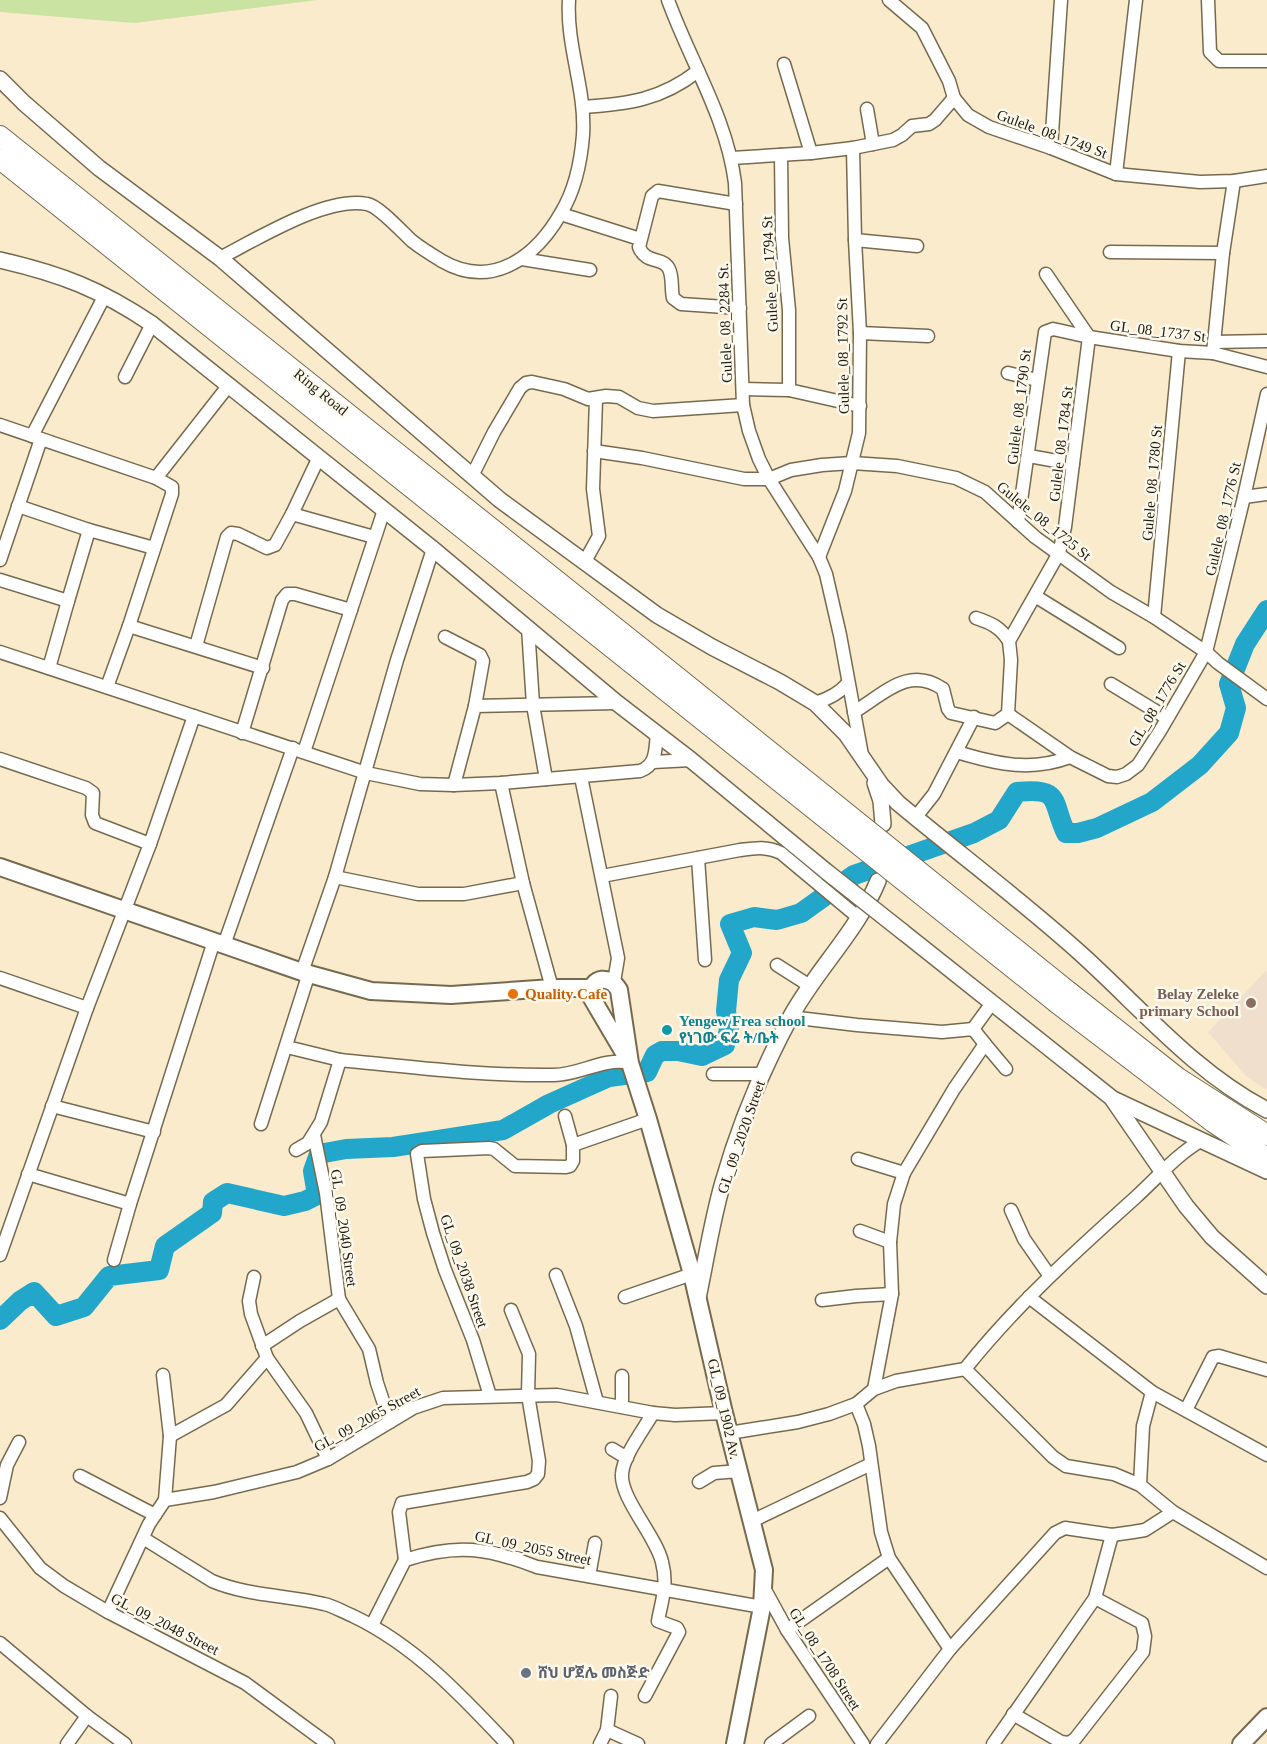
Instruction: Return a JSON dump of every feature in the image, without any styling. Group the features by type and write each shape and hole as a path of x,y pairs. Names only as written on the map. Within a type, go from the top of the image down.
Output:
{"highway":[{"name":"Ring Road","path":"0,136 636,655"},
{"name":"Ring Road","path":"0,159 636,655"},
{"path":"636,655 1063,998 1213,1122 1267,1158"},
{"path":"1063,998 1178,1078 1267,1135"}],"main road":[{"path":"0,867 306,973 371,991 451,995 552,988 591,988"},
{"path":"606,978 616,989 630,1063 590,995 591,988 597,980 606,978"},
{"path":"595,1005 606,1007 614,1004 616,989"},
{"name":"GL_09_1902 Av.","path":"630,1063 692,1274 724,1413 764,1569 762,1607 735,1744"},
{"path":"1241,1744 1260,1732 1267,1717"}],"street":[{"path":"220,258 322,208 367,204 378,208 415,243 444,262 464,270 485,273 506,268 522,259 536,246 561,214 572,191 579,164 583,134 583,107 570,39 569,0"},
{"name":"Gulele_08_2284 St.","path":"668,0 732,158 736,204 743,405 748,431 769,479 819,557 826,574 840,635 845,687 854,712 862,755"},
{"path":"732,158 853,148 902,135 912,126 929,124 935,120 954,98 949,81 922,28 889,0"},
{"path":"1051,148 1061,0"},
{"path":"1116,174 1136,0"},
{"path":"1208,0 1210,52 1219,61 1267,62"},
{"path":"784,64 811,153"},
{"path":"583,107 627,104 660,95 698,71"},
{"path":"0,80 99,168 220,258 500,500 657,615 815,703 846,734 882,786 898,803 1016,897 1130,999 1177,1046 1218,1080 1267,1110"},
{"name":"Gulele_08_1749 St","path":"954,98 968,115 978,122 1116,174 1200,182 1233,181 1267,176"},
{"path":"867,110 873,144"},
{"name":"Gulele_08_1792 St","path":"819,557 845,491 859,433 860,333 853,148"},
{"name":"Gulele_08_1794 St","path":"781,155 782,238 789,310 789,390"},
{"path":"1233,181 1213,347 1267,341"},
{"path":"736,204 658,191 652,196 639,247 648,259 664,263 669,269 673,298 681,304 740,308"},
{"path":"561,214 640,239"},
{"path":"855,240 916,246"},
{"path":"1110,252 1223,253"},
{"path":"522,259 590,270"},
{"path":"0,260 70,279 105,295 152,324 433,549 617,703 1113,1099 1267,1171"},
{"path":"1046,274 1089,337"},
{"path":"0,560 18,506 36,437 105,295"},
{"path":"125,377 152,324"},
{"name":"GL_08_1737 St","path":"1045,332 1053,329 1179,351 1213,347 1267,367"},
{"name":"Gulele_08_1790 St","path":"1018,522 1045,332"},
{"path":"860,333 928,336"},
{"name":"Gulele_08_1784 St","path":"1009,641 1059,553 1065,527 1089,337"},
{"name":"Gulele_08_1780 St","path":"1154,617 1179,351"},
{"path":"1008,373 1037,380"},
{"path":"472,476 494,432 520,388 526,383 532,382 564,389 588,399 606,396 619,397 638,408 653,411 743,405"},
{"path":"156,478 229,385"},
{"path":"743,389 789,390 860,406"},
{"name":"Gulele_08_1776 St","path":"1206,652 1267,394"},
{"path":"584,563 599,536 593,489 596,399"},
{"path":"0,425 156,478 172,487 172,494 107,687"},
{"path":"594,451 642,458 744,479 769,479"},
{"path":"1029,456 1073,464"},
{"path":"196,646 227,537 231,533 238,534 267,548 275,545 319,457"},
{"name":"Gulele_08_1725 St","path":"769,479 791,470 852,463 897,466 956,478 985,492 1018,522 1111,592 1154,617 1206,652 1267,699"},
{"path":"1244,497 1267,494"},
{"path":"18,506 89,530 154,548"},
{"path":"114,1260 153,1132 219,943 298,750 351,610 384,510"},
{"path":"292,514 374,537"},
{"path":"48,668 89,530"},
{"path":"261,1124 287,1047 306,973 397,660 433,549"},
{"path":"0,580 68,601"},
{"path":"242,733 282,600 287,594 295,594 351,610"},
{"path":"1035,596 1119,648"},
{"path":"854,712 905,681 920,678 934,682 943,689 951,713 995,723 1008,714 1011,660 1009,641 993,623 975,618"},
{"path":"129,626 263,668"},
{"path":"528,627 534,705 546,779"},
{"path":"445,637 480,654 483,661 475,706 454,785"},
{"path":"0,652 366,773 420,784 501,783 640,771 653,762 657,734"},
{"name":"GL_08_1776 St","path":"1008,714 1070,757 1108,776 1117,777 1126,774 1138,765 1206,652"},
{"path":"1111,684 1167,718"},
{"path":"815,703 829,699 845,687"},
{"path":"475,706 617,703"},
{"path":"0,1255 87,1008 150,844 194,716"},
{"path":"915,818 934,794 974,717"},
{"path":"957,752 1003,764 1027,766 1057,762 1070,757"},
{"path":"862,755 879,793 883,817 890,802 898,803"},
{"path":"0,759 86,788 93,793 94,823 150,844"},
{"path":"653,762 691,760"},
{"path":"581,777 618,958 616,989"},
{"path":"501,783 523,883 552,988"},
{"path":"602,876 760,848 775,850 819,883 859,918"},
{"path":"698,858 705,960"},
{"path":"335,877 418,894 464,894 523,883"},
{"name":"GL_09_2020 Street","path":"698,1298 723,1183 762,1074 790,1017 859,918 878,881"},
{"path":"777,965 810,986"},
{"path":"0,978 87,1008"},
{"path":"790,1017 942,1032 973,1029 992,1003"},
{"path":"973,1029 1006,1069"},
{"path":"874,1389 892,1294 890,1242 893,1210 904,1173 954,1089 985,1044"},
{"path":"287,1047 340,1060 506,1076 560,1075 618,1060 630,1063"},
{"path":"296,1150 315,1141 340,1060"},
{"path":"713,1074 762,1074"},
{"path":"1113,1099 1162,1174 1212,1237 1267,1286"},
{"path":"52,1106 153,1132"},
{"path":"565,1116 573,1145 648,1119"},
{"path":"729,1433 798,1422 829,1414 856,1404 874,1389 896,1381 965,1369 992,1336 1049,1275 1162,1174 1180,1154 1202,1140"},
{"name":"GL_09_2040 Street","path":"315,1141 326,1193 339,1299 369,1349 390,1422"},
{"name":"GL_09_2038 Street","path":"490,1396 433,1233 424,1198 417,1154 422,1151 489,1148 494,1149 515,1166 521,1168 566,1167 570,1166 573,1161 573,1145"},
{"path":"858,1160 904,1173"},
{"path":"28,1174 130,1204"},
{"path":"1011,1210 1024,1239 1049,1275"},
{"path":"860,1231 890,1242"},
{"path":"625,1297 692,1274"},
{"path":"556,1275 576,1326 597,1402"},
{"path":"254,1276 249,1300 251,1314 262,1346 267,1358 306,1413 328,1459"},
{"path":"822,1300 892,1294"},
{"path":"1029,1297 1152,1392 1267,1455"},
{"path":"262,1346 339,1299"},
{"path":"372,1625 405,1560 399,1512 402,1503 527,1482 538,1474 539,1461 528,1395 529,1353 511,1310"},
{"path":"1186,1410 1213,1357 1219,1356 1267,1370"},
{"path":"170,1436 226,1404 267,1358"},
{"path":"965,1369 1053,1457 1066,1466 1114,1474 1140,1485 1173,1512 1267,1568"},
{"path":"108,1612 143,1538 165,1500 170,1436 163,1375"},
{"path":"622,1376 622,1406"},
{"path":"1140,1485 1143,1426 1152,1392"},
{"name":"GL_09_2065 Street","path":"165,1500 214,1492 297,1472 328,1459 425,1402 443,1398 558,1395 653,1413 675,1415 724,1413"},
{"path":"856,1404 864,1425 881,1532 889,1558 950,1649"},
{"path":"645,1696 679,1632 677,1628 658,1621 665,1590 662,1562 656,1544 621,1477 627,1458 653,1413"},
{"path":"0,1498 7,1465 19,1442"},
{"path":"612,1449 627,1458"},
{"path":"752,1521 871,1464"},
{"path":"699,1482 714,1473 739,1471"},
{"path":"80,1476 155,1515"},
{"path":"877,1744 950,1649 1059,1530 1065,1528 1112,1535 1146,1530 1173,1512"},
{"name":"GL_09_2048 Street","path":"0,1518 40,1568 64,1586 108,1612 245,1683 328,1744"},
{"path":"993,1744 1095,1598 1112,1535"},
{"path":"143,1538 217,1584 245,1592 322,1604 372,1625 428,1666 462,1696 507,1744"},
{"path":"589,1576 595,1543"},
{"name":"GL_09_2055 Street","path":"405,1560 456,1548 478,1550 502,1555 537,1567 762,1607"},
{"path":"787,1630 889,1558"},
{"name":"GL_08_1708 Street","path":"764,1588 787,1630 863,1744"},
{"path":"1012,1714 1061,1742 1069,1743 1076,1739 1143,1652 1146,1636 1142,1623 1095,1598"},
{"path":"0,1642 87,1716 125,1744"},
{"path":"600,1744 607,1730 611,1696"},
{"path":"68,1744 87,1716"},
{"path":"771,1744 809,1716"},
{"path":"607,1730 638,1744"}],"shaded area":[{"name":"Belay Zeleke primary School","path":"1267,970 1267,1090 1246,1076 1208,1032"}],"green space":[{"path":"0,0 317,0 134,23 0,12"}],"waterway":[{"path":"0,1320 20,1301 34,1292 56,1316 84,1307 109,1276 159,1270 165,1246 212,1213 213,1202 227,1193 284,1206 305,1201 317,1195 313,1171 319,1154 346,1149 393,1147 503,1130 549,1104 609,1077 647,1072 655,1055 662,1051 678,1051 702,1056 725,1045 729,1030 726,1011 729,980 742,953 730,924 754,917 777,920 801,913 854,875 974,833 999,820 1017,792 1031,791 1048,794 1056,805 1066,833 1078,833 1097,828 1152,802 1200,765 1229,733 1236,708 1229,684 1245,644 1267,610"}],"place":[{"name":"Quality Cafe","path":"513,994"},
{"name":"Belay Zeleke primary School","path":"1251,1003"},
{"name":"Yengew Frea school የነገው ፍሬ ት/ቤት","path":"667,1030"},
{"name":"ሸህ ሆጀሌ መስጅድ","path":"526,1673"}]}
